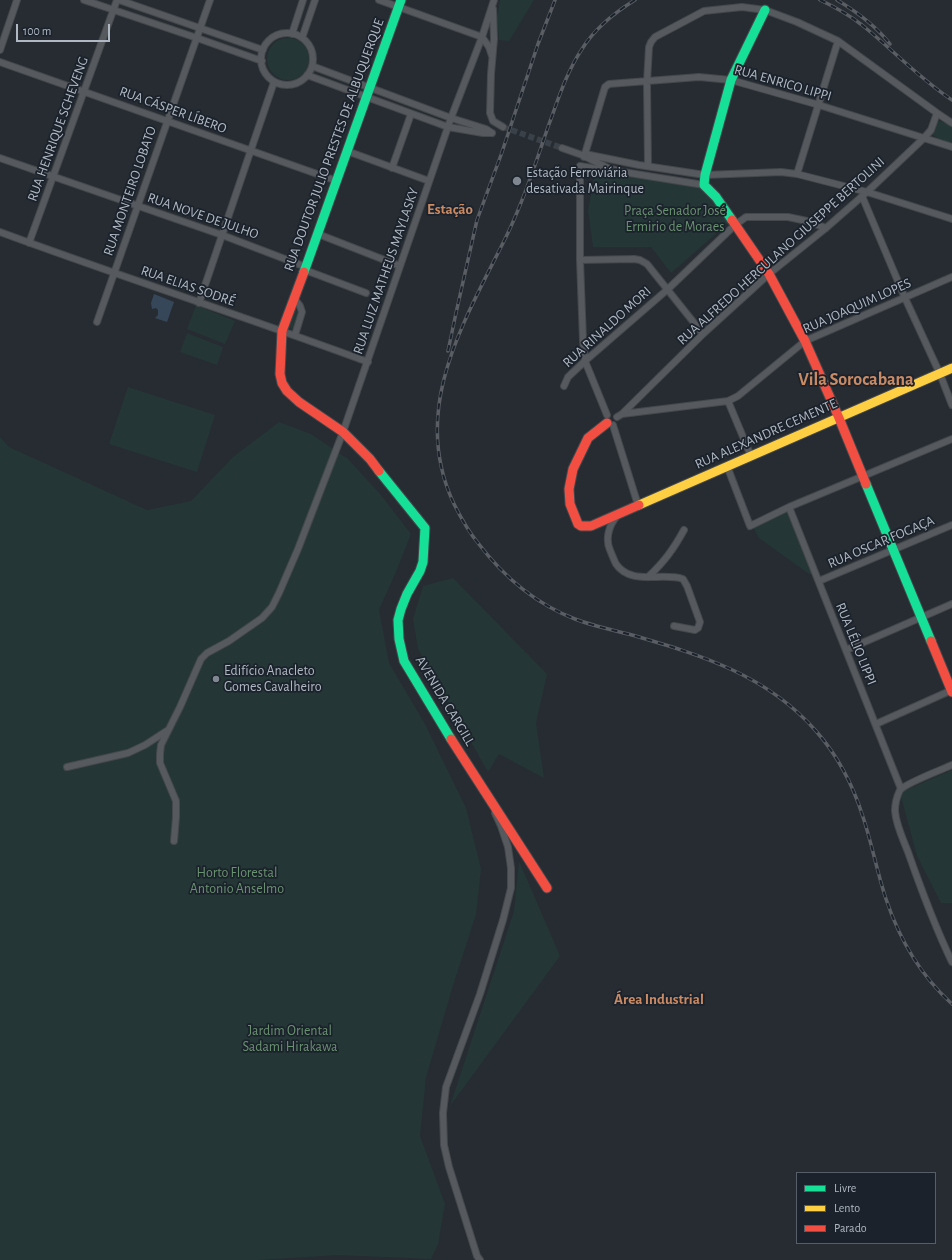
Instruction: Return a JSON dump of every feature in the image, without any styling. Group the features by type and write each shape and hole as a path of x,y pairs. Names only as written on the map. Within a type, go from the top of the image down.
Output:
{"street":[{"path":"0,50 17,0"},
{"path":"84,0 262,61"},
{"path":"118,0 263,50"},
{"name":"RUA HENRIQUE SCHEVENG","path":"29,243 113,10 118,0"},
{"name":"RUA MONTEIRO LOBATO","path":"97,322 210,0"},
{"path":"292,34 303,0"},
{"path":"302,38 315,0"},
{"path":"379,0 399,4 482,37 492,56"},
{"path":"493,3 495,29 489,103 493,121 503,127"},
{"name":"RUA LUIZ MATHEUS MAYLASKY","path":"174,841 176,801 160,763 161,745 180,707 201,659 207,653 229,641 262,618 272,607 279,593 298,550 343,432 451,118 482,37 493,3"},
{"name":"RUA DOUTOR JULIO PRESTES DE ALBUQUERQUE","path":"282,331 306,268 399,4"},
{"path":"648,166 647,82 649,47 655,37 704,10 742,6 764,10 797,22 838,41 936,113 952,123"},
{"path":"704,185 705,175 731,80 764,10"},
{"path":"283,34 292,34 302,38 309,46 313,56 312,66 308,75 296,84 288,85 274,82 266,73 262,61 263,50 268,42 274,37 283,34"},
{"path":"797,174 838,41"},
{"name":"RUA CÁSPER LÍBERO","path":"0,62 337,181"},
{"path":"308,75 365,98 448,127 483,133 492,133 486,129 451,118 312,66"},
{"name":"RUA ENRICO LIPPI","path":"584,156 605,88 609,84 699,77 731,80 819,105 952,147"},
{"path":"199,303 252,151 274,82"},
{"name":"RUA ALFREDO HERCULANO GIUSEPPE BERTOLINI","path":"619,415 703,334 769,274 826,228 924,138 931,130 936,113"},
{"path":"392,168 411,114"},
{"path":"562,148 584,156 608,168 623,172 704,185 716,197 769,274 805,341 839,418 952,691 876,724"},
{"path":"347,151 430,181"},
{"path":"584,156 705,175 781,172 797,174 952,219"},
{"name":"RUA NOVE DE JULHO","path":"0,158 222,235 366,293"},
{"path":"608,168 598,169 580,166 580,260 583,340 585,361 609,421 638,505"},
{"path":"864,194 905,298 940,374 952,405"},
{"name":"RUA RINALDO MORI","path":"564,386 568,377 585,361 668,289 735,225 746,217 788,217 807,221 826,228"},
{"name":"RUA ELIAS SODRÉ","path":"0,232 368,362"},
{"path":"318,234 400,266"},
{"path":"580,260 640,260 647,264 703,334"},
{"name":"RUA JOAQUIM LOPES","path":"609,421 612,414 619,415 728,401 738,396 805,341 952,276"},
{"path":"294,298 300,306 302,312 295,335"},
{"name":"AVENIDA CARGILL","path":"282,331 280,374 282,383 287,391 299,402 343,432 370,459 425,528 423,562 401,610 397,625 400,648 404,661 476,779 547,888"},
{"name":"RUA ALEXANDRE CEMENTE","path":"609,421 588,438 573,469 569,490 570,504 578,524 581,526 591,526 952,368"},
{"path":"728,401 751,456"},
{"path":"609,421 617,421 619,415"},
{"path":"727,466 750,526 789,507 952,440"},
{"name":"RUA LÉLIO LIPPI","path":"789,507 901,789"},
{"path":"620,513 614,520 607,538 608,546 616,564 622,571 634,576 676,577 683,579 687,586 700,622 698,628 695,630 674,626"},
{"name":"RUA OSCAR FOGAÇA","path":"819,581 952,525"},
{"path":"648,577 671,553 684,530"},
{"path":"846,650 952,604"},
{"path":"67,767 128,752 145,745 168,730"},
{"path":"952,765 908,784 901,789 897,796 895,811 898,824 938,934 952,962"},
{"path":"476,779 501,826 508,847 511,868 511,888 503,920 480,994 446,1088 443,1113 444,1145 449,1167 478,1259"}],"green space":[{"path":"500,0 534,0 509,41 499,40 497,17"},
{"path":"284,38 292,38 303,44 309,55 309,63 303,74 292,80 284,80 273,74 267,63 267,55 273,44"},
{"path":"939,121 952,126 952,143 938,139 932,134 934,127"},
{"name":"Praça Senador José Ermirio de Moraes","path":"595,173 680,183 702,189 716,205 728,223 671,273 651,247 593,247 588,210"},
{"path":"297,304 300,312 294,330 289,328 289,325"},
{"path":"196,305 235,321 225,344 187,329"},
{"path":"187,333 223,347 217,365 180,352"},
{"path":"128,387 215,415 197,472 109,444"},
{"name":"Horto Florestal Antonio Anselmo","path":"279,422 311,434 348,459 381,495 411,534 379,610 389,663 425,724 466,808 481,869 476,914 426,1077 420,1136 445,1204 438,1244 431,1259 338,1255 258,1260 0,1260 0,437 9,447 147,510 191,501 233,457"},
{"path":"789,510 813,574 809,574 759,538 753,527"},
{"path":"453,578 547,674 536,723 544,778 499,754 488,772 418,649 413,619 423,586"},
{"path":"952,770 952,903 941,903 917,856 901,797 904,791"},
{"path":"519,861 560,956 450,1106 514,911"}],"water":[{"path":"154,294 174,302 167,322 155,318 158,315 158,310 156,308 152,309 151,303"}],"tunnel":[{"path":"503,127 562,148"}],"railway":[{"path":"448,351 477,220 501,155 538,44 555,0"},
{"path":"635,0 612,16 599,28 587,41 576,58 559,97 518,210 459,334 447,367 440,400 437,434 442,469 454,504 471,534 498,567 521,588 547,605 575,619 708,659 732,670 754,681 776,695 797,712 816,731 838,761 855,794 866,827 886,899 897,928 921,969 930,981 952,1004"},
{"path":"820,0 842,11 862,25 928,83 952,100"},
{"path":"837,0 866,20 879,31 890,44"}],"traffic: fast":[{"path":"304,272 401,0"},
{"path":"732,220 716,197 704,185 705,175 731,80 765,10"},
{"path":"379,471 425,528 423,562 401,609 398,620 399,639 404,661 451,739"},
{"path":"866,484 931,641"}],"traffic: slow":[{"path":"639,505 952,368"}],"traffic: jam":[{"path":"732,220 769,274 805,341 866,484"},
{"path":"304,272 282,331 280,374 282,383 287,391 299,402 343,432 370,459 379,471"},
{"path":"607,423 588,438 573,469 569,489 570,504 578,524 581,526 591,526 639,505"},
{"path":"931,641 952,692"},
{"path":"451,739 547,888"}],"place":[{"name":"Estação Ferroviária desativada Mairinque","path":"517,181"},
{"name":"Edifício Anacleto Gomes Cavalheiro","path":"216,679"}],"district":[{"name":"Estação","path":"450,209"},
{"name":"Vila Sorocabana","path":"856,380"},
{"name":"Área Industrial","path":"659,999"}],"park label":[{"name":"Jardim Oriental Sadami Hirakawa","path":"290,1040"}]}
